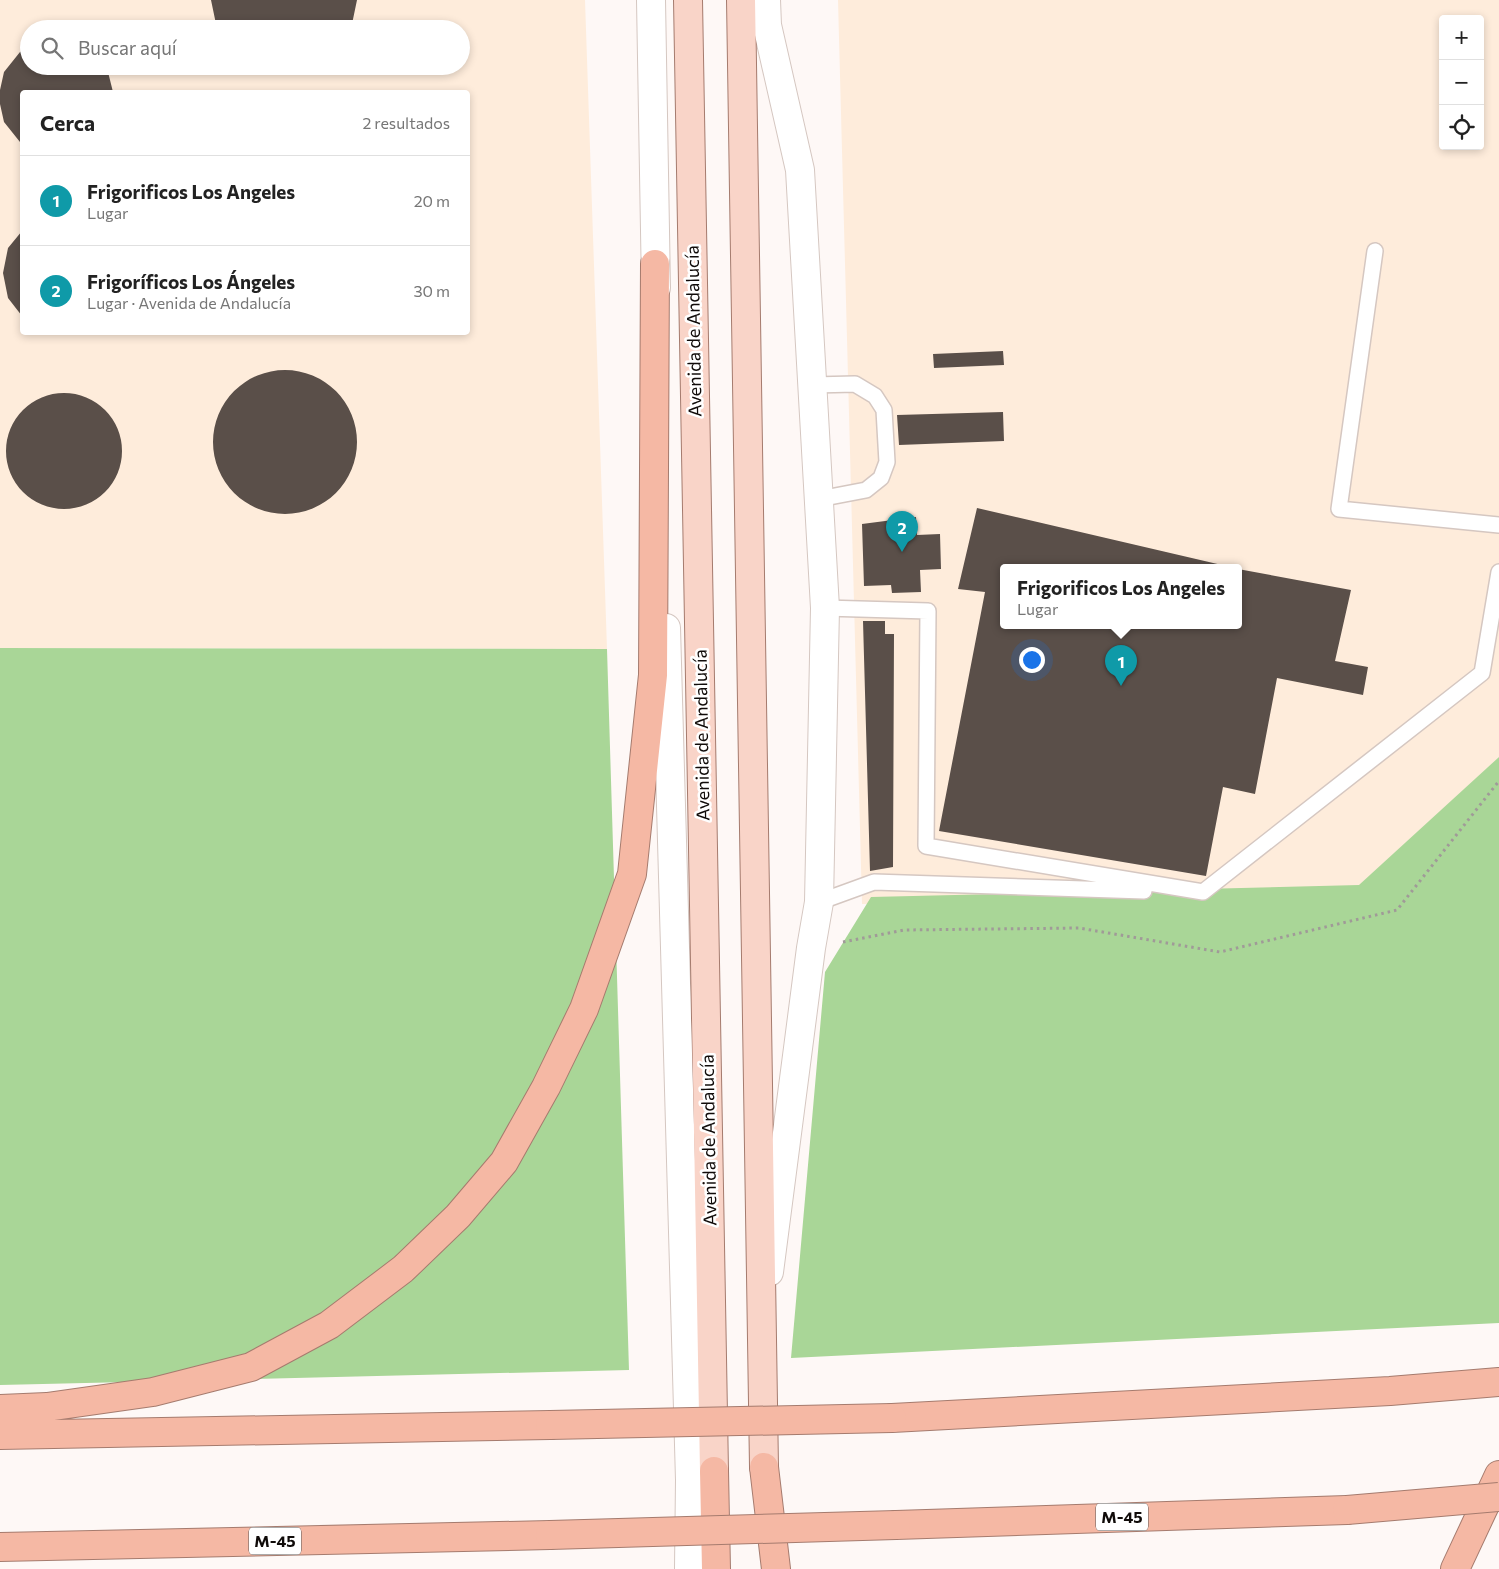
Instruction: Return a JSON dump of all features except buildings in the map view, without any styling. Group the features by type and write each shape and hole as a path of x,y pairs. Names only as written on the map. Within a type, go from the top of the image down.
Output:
{"highway":[{"path":"0,1409 47,1407 152,1392 251,1367 329,1325 403,1269 458,1216 504,1162 546,1087 584,1009 632,874 653,675 655,264"},
{"path":"0,1435 892,1418 1390,1391 1499,1382"},
{"path":"762,1569 764,1467"},
{"path":"764,1467 776,1569"},
{"path":"714,1471 716,1569"},
{"path":"1455,1569 1499,1475"},
{"name":"M-45","path":"0,1547 896,1525 1347,1510 1499,1497"}],"main road":[{"name":"Avenida de Andalucía","path":"688,0 714,1471"},
{"path":"741,0 764,1467"}],"street":[{"name":"Avenida de Andalucía","path":"651,0 655,264 689,1470 689,1569"},
{"path":"762,1328 811,948 819,902 825,608 800,170 765,8"}],"lane":[{"path":"1375,252 1339,509 1499,525"},
{"path":"812,385 855,384 875,396 884,410 887,462 882,478 866,490 819,499"},
{"path":"819,902 874,882 1203,892 1482,673 1499,572"},
{"path":"825,608 928,611 926,846 1203,892"}],"shaded area":[{"path":"0,0 585,0 607,649 0,648"},
{"path":"838,0 1499,0 1499,757 1358,907 862,904"}],"green space":[{"path":"0,648 607,649 629,1370 0,1385"},
{"path":"1499,757 1499,1323 791,1358 825,972 871,897 1359,885"}],"place":[{"name":"Frigoríficos Los Ángeles","path":"902,552"},
{"name":"Frigorificos Los Angeles","path":"1121,686"}]}
